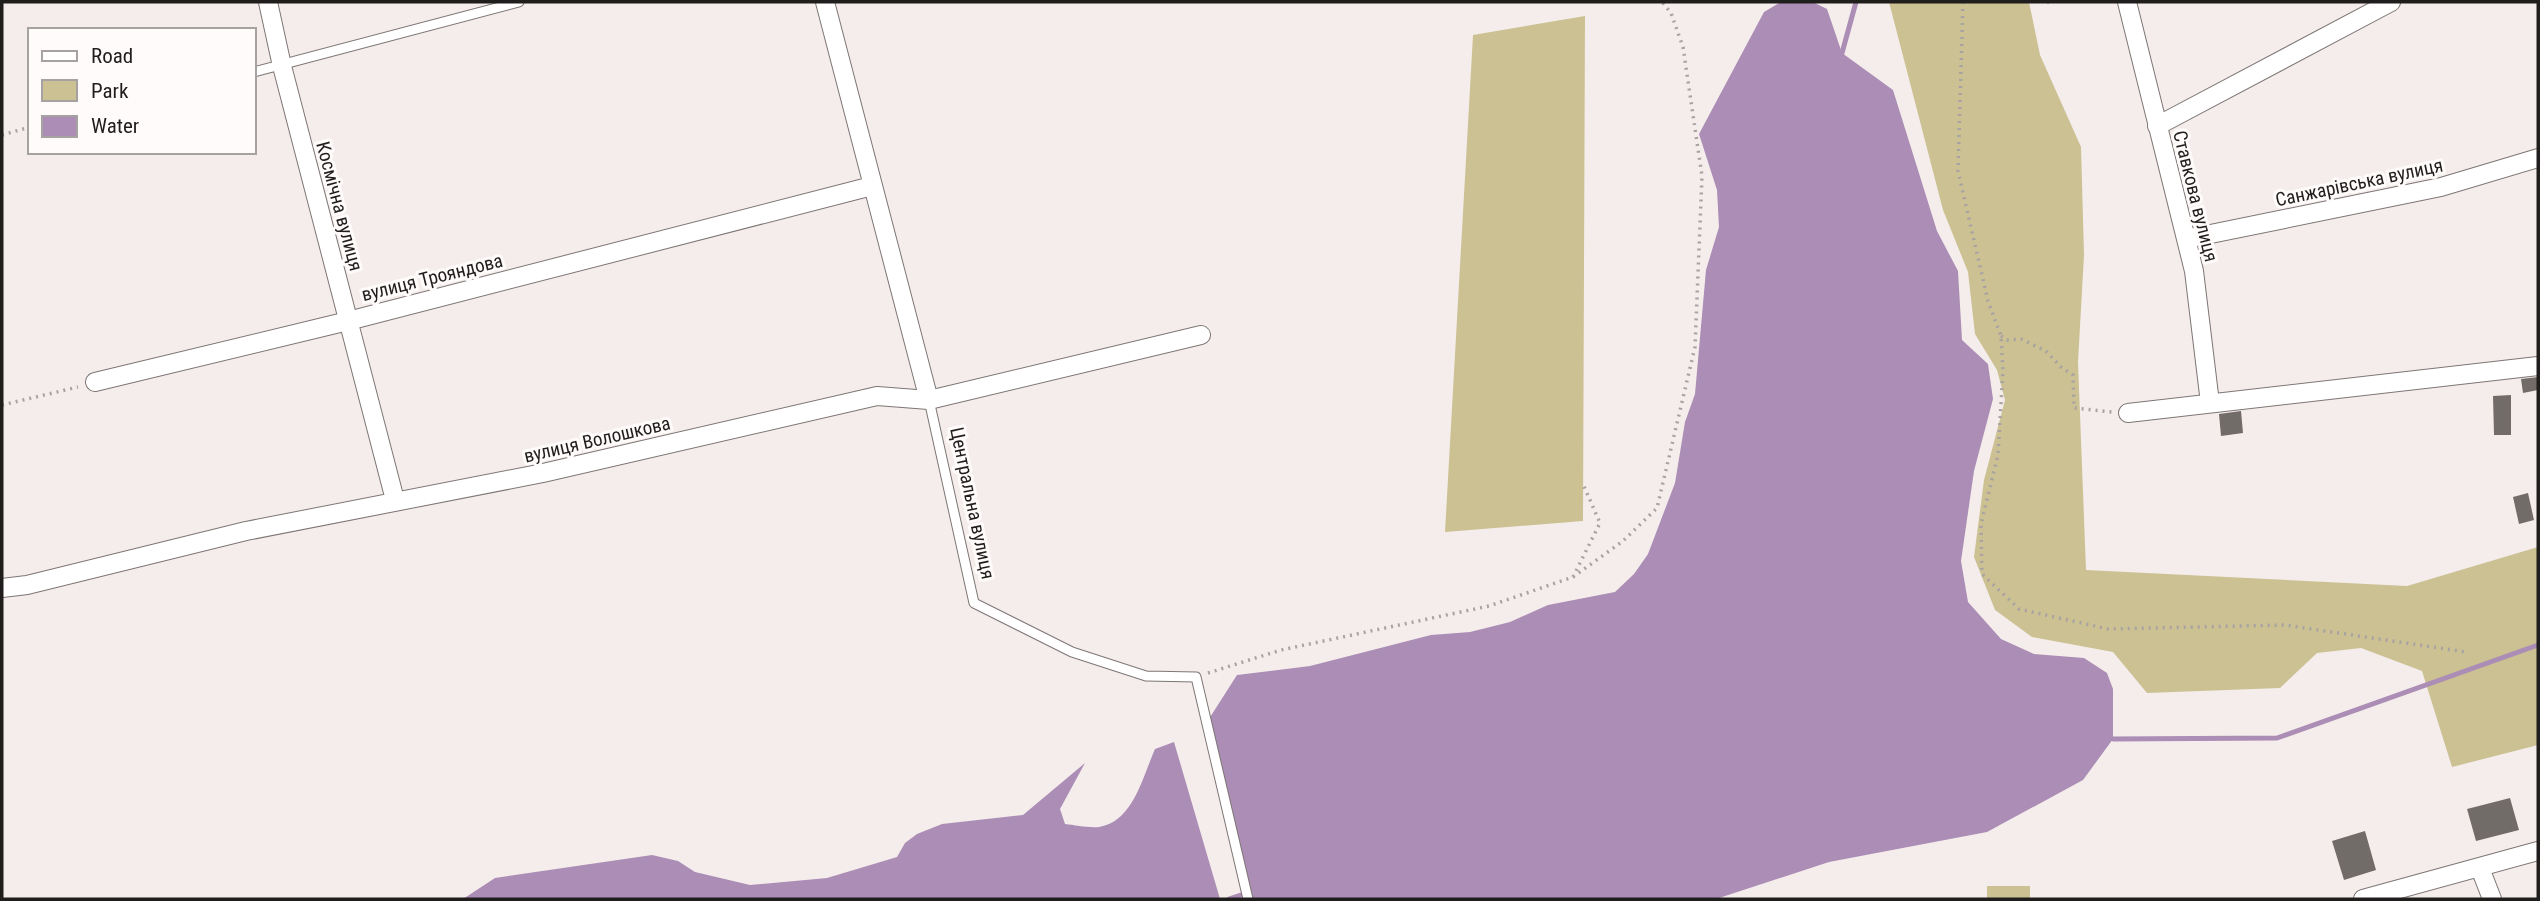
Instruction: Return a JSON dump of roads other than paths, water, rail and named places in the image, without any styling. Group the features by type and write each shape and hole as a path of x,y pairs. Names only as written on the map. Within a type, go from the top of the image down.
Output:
{"street":[{"name":"Космічна вулиця","path":"268,2 282,66 395,500"},
{"name":"Центральна вулиця","path":"825,2 929,400"},
{"name":"Ставкова вулиця","path":"2127,2 2194,271 2210,403"},
{"path":"2157,126 2391,2"},
{"name":"Санжарівська вулиця","path":"2186,239 2441,187 2538,158"},
{"name":"вулиця Трояндова","path":"95,382 348,321 872,186"},
{"name":"вулиця Волошкова","path":"2,587 27,584 247,531 543,473 877,396 929,400 1201,335"},
{"path":"2127,413 2538,366"},
{"path":"2363,899 2538,851"},
{"path":"2480,868 2492,899"}],"lane":[{"path":"256,72 519,2"},
{"name":"Центральна вулиця","path":"929,400 974,603 1072,652 1146,676 1196,677 1248,899"}],"water":[{"path":"1781,2 1813,2 1827,9 1842,53 1893,90 1937,231 1958,271 1962,340 1988,364 1993,399 1974,471 1961,561 1968,602 2001,639 2034,654 2084,658 2107,673 2113,689 2113,739 2083,780 1987,832 1829,862 1716,899 1249,899 1207,722 1237,675 1310,666 1431,635 1470,632 1510,622 1548,605 1615,592 1634,574 1648,554 1675,483 1685,422 1695,394 1706,270 1719,227 1717,190 1699,134 1764,12"},
{"path":"1174,742 1220,899 463,899 495,878 652,855 678,861 695,872 750,885 827,878 897,857 905,843 917,834 942,824 1023,815 1085,763 1060,809 1065,824 1099,827 1111,823 1128,807 1155,749"}],"waterway":[{"path":"1842,53 1856,2"},
{"path":"2113,739 2277,738 2538,645"},
{"path":"1229,899 1247,893"}]}
